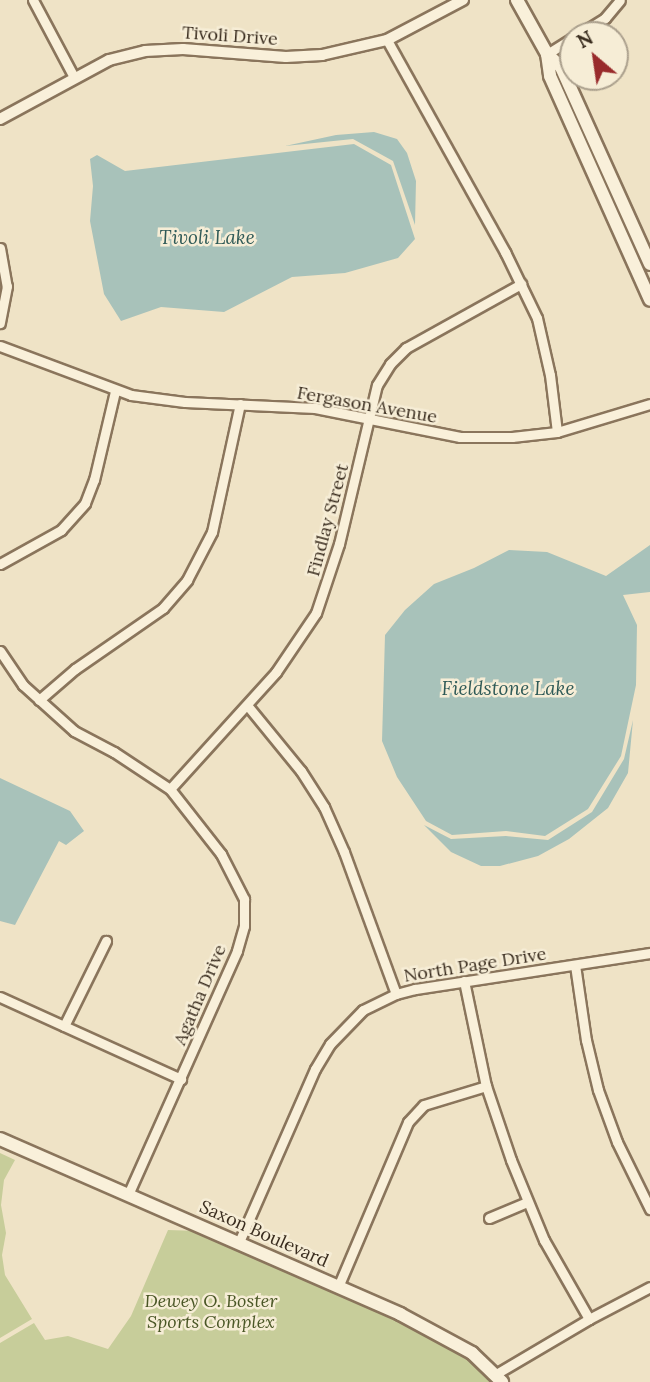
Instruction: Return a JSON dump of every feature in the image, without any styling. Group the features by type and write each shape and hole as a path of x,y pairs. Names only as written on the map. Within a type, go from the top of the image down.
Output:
{"main road":[{"path":"517,0 547,54 561,67 650,264"},
{"path":"547,54 550,76 649,293"},
{"name":"Saxon Boulevard","path":"0,1139 129,1193 443,1336 472,1353 499,1378"}],"street":[{"path":"33,0 74,77"},
{"name":"Tivoli Drive","path":"0,119 109,60 145,51 183,49 286,57 322,55 387,40 463,0"},
{"path":"600,21 620,0"},
{"path":"387,40 537,318 550,375 557,432"},
{"path":"547,54 559,47"},
{"path":"0,248 7,286 0,323"},
{"name":"Findlay Street","path":"170,789 276,672 316,612 340,544 377,385 390,364 406,348 521,284"},
{"name":"Fergason Avenue","path":"0,346 115,391 185,402 315,408 460,438 512,437 557,432 650,404"},
{"path":"0,564 61,530 85,503 94,480 115,391"},
{"path":"38,700 75,669 163,608 187,580 212,532 240,404"},
{"name":"Agatha Drive","path":"0,651 23,685 74,731 114,752 170,789 221,854 244,899 244,926 237,951 129,1193"},
{"path":"247,705 301,771 324,807 344,852 396,994"},
{"path":"65,1026 106,941"},
{"name":"North Page Drive","path":"239,1242 316,1069 330,1044 363,1010 396,994 650,953"},
{"path":"575,965 586,1040 598,1090 617,1142 650,1209"},
{"path":"464,981 486,1086 527,1202 563,1275 589,1318"},
{"path":"0,997 181,1079"},
{"path":"338,1287 408,1122 424,1105 486,1086"},
{"path":"489,1219 527,1202"},
{"path":"499,1378 589,1318 650,1287"}],"green space":[{"path":"0,1153 15,1160 4,1180 1,1205 6,1233 2,1255 5,1275 32,1319 0,1338"},
{"name":"Dewey O. Boster Sports Complex","path":"168,1230 198,1231 408,1323 455,1348 494,1382 0,1382 0,1343 34,1323 45,1340 68,1336 108,1349 131,1316"}],"water":[{"path":"374,132 397,139 407,153 416,181 415,225 393,161 353,139 285,146 336,135"},
{"name":"Tivoli Lake","path":"354,144 391,165 415,239 398,258 345,273 292,277 224,312 161,307 121,321 104,294 90,221 93,186 90,159 97,155 125,171"},
{"name":"Fieldstone Lake","path":"650,545 650,592 623,595 637,625 636,685 621,756 588,809 545,836 506,831 452,835 426,821 397,777 382,741 385,635 405,610 434,584 509,550 547,552 606,576"},
{"path":"633,720 628,773 608,808 569,839 538,856 500,866 481,866 451,852 424,825 451,839 506,836 548,840 592,812 624,759"},
{"path":"0,778 70,811 84,831 66,845 59,841 15,925 0,921"}]}
